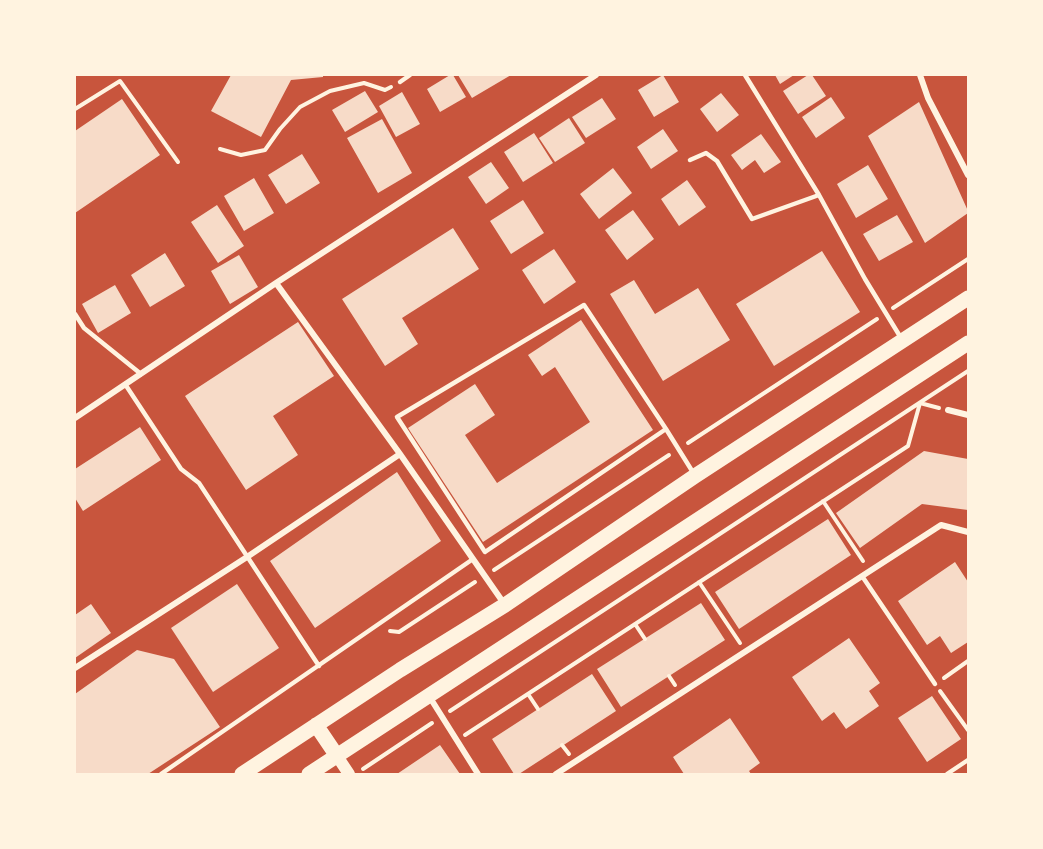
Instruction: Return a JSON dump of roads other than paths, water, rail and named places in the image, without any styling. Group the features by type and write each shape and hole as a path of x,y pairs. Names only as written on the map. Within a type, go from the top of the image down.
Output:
{"main road":[{"path":"242,774 400,670 505,605 695,476 968,298"},
{"path":"309,774 968,343"},
{"path":"316,726 349,774"}],"street":[{"path":"75,418 596,75"},
{"path":"920,75 928,98 968,175"},
{"path":"276,284 400,454 505,605"},
{"path":"948,410 968,415"},
{"path":"75,668 247,557 400,454"},
{"path":"556,774 941,525 968,532"},
{"path":"429,696 478,774"}],"lane":[{"path":"400,82 410,75"},
{"path":"745,75 819,195 902,340"},
{"path":"690,160 706,153 717,161 752,219 819,195"},
{"path":"666,429 484,552 397,417 584,305 666,429 695,476"},
{"path":"75,314 84,328 141,374"},
{"path":"125,384 181,469 199,483 319,666"},
{"path":"161,774 473,559"},
{"path":"862,576 935,684"},
{"path":"947,774 968,760"}]}
